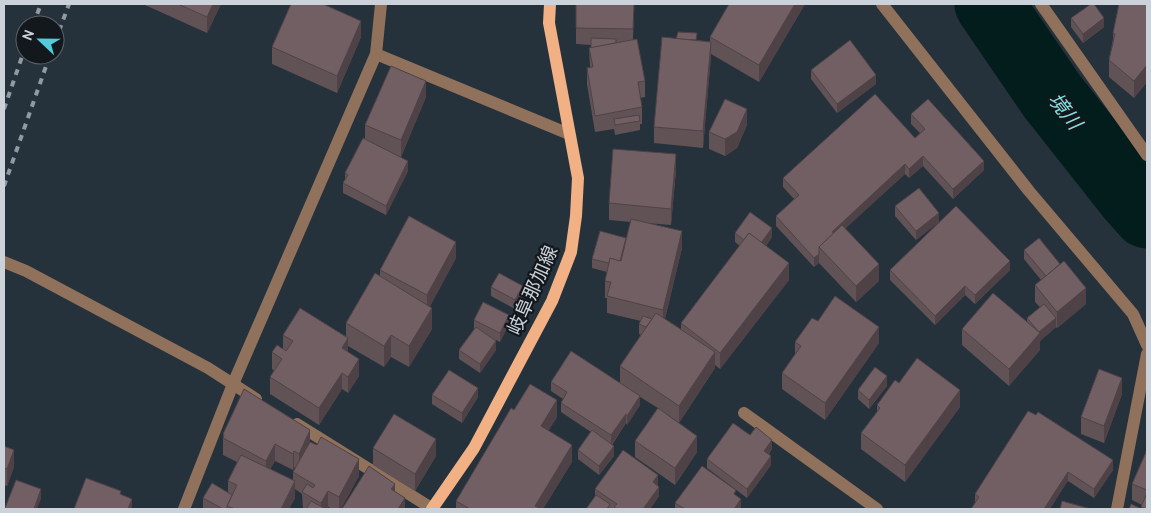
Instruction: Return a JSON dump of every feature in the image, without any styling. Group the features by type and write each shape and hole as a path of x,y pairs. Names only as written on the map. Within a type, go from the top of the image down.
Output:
{"main road":[{"name":"岐阜那加線","path":"432,509 474,448 552,301 571,252 576,216 578,178 548,23 550,4"}],"street":[{"path":"184,509 233,384 376,54 381,4"},
{"path":"882,4 1028,191 1133,314 1147,345"},
{"path":"1041,4 1147,155"},
{"path":"376,54 569,134"},
{"path":"4,262 190,358 266,405"},
{"path":"1117,509 1147,354"},
{"path":"744,414 877,509"},
{"path":"282,415 432,509"}],"building":[{"path":"178,4 213,4 207,17"},
{"path":"291,4 323,4 361,21 337,76 272,47"},
{"path":"576,4 634,4 633,29 576,28"},
{"path":"729,4 795,4 759,65 710,37"},
{"path":"1091,4 1094,4 1104,18 1083,34 1071,18"},
{"path":"1119,4 1147,4 1147,65 1134,81 1109,60"},
{"path":"678,32 697,33 696,40 676,39"},
{"path":"662,37 711,42 703,131 654,127"},
{"path":"591,38 616,39 616,43 591,48"},
{"path":"637,39 645,81 638,82 642,107 595,116 587,68 593,67 589,48"},
{"path":"850,40 876,75 837,104 811,70"},
{"path":"391,66 426,81 401,140 365,125"},
{"path":"875,94 915,138 925,129 911,114 928,99 984,161 953,189 923,156 909,169 905,164 832,232 834,233 819,247 819,254 814,258 776,216 799,195 783,178"},
{"path":"725,99 747,109 737,132 725,139 709,132"},
{"path":"639,115 640,121 615,125 614,119"},
{"path":"363,138 408,161 386,206 343,183 348,175 345,173"},
{"path":"613,149 676,154 671,209 609,203"},
{"path":"919,188 939,213 916,231 895,206"},
{"path":"956,206 1010,261 975,295 965,286 935,316 890,270"},
{"path":"750,212 772,228 761,243 749,233 744,240 735,233"},
{"path":"409,216 456,242 427,295 380,270"},
{"path":"631,219 682,231 663,310 607,296 611,282 605,281 610,258 621,261"},
{"path":"842,225 879,264 856,286 819,247"},
{"path":"600,231 626,238 620,261 610,258 609,263 592,259"},
{"path":"749,233 789,263 720,353 681,323"},
{"path":"1039,238 1060,264 1046,276 1024,250"},
{"path":"1064,261 1086,288 1057,312 1035,285"},
{"path":"375,273 432,308 409,346 391,335 384,346 346,323"},
{"path":"499,273 523,286 515,300 491,287"},
{"path":"993,293 1040,333 1009,369 962,329"},
{"path":"835,296 879,327 825,403 782,373 801,346 795,342 812,318 818,321"},
{"path":"483,302 509,315 500,333 474,320"},
{"path":"1044,304 1056,318 1039,332 1027,318"},
{"path":"300,308 348,338 342,348 359,359 348,377 342,373 319,408 270,377 282,359 272,352 277,345 286,351 293,341 283,335"},
{"path":"656,313 715,352 679,406 620,366"},
{"path":"643,316 652,319 646,327 639,324"},
{"path":"476,327 496,341 480,364 459,350"},
{"path":"571,351 640,396 627,416 626,414 611,435 561,403 567,392 551,382"},
{"path":"917,358 960,390 905,465 861,433 880,408 877,405 895,380 899,383"},
{"path":"875,367 887,376 869,400 858,390"},
{"path":"1099,369 1122,378 1104,426 1081,417"},
{"path":"449,370 478,388 462,413 432,395"},
{"path":"530,384 557,400 541,426 572,445 535,506 540,509 470,509 456,501 511,408 514,410"},
{"path":"244,389 310,430 299,454 294,451 293,454 275,444 266,461 223,438 223,434"},
{"path":"658,408 697,436 675,468 635,441"},
{"path":"1028,411 1036,415 1038,412 1113,460 1094,489 1068,472 1044,509 971,509 979,497 975,494"},
{"path":"394,414 436,439 415,474 373,448"},
{"path":"733,423 750,435 756,427 772,440 764,451 771,456 747,489 707,459"},
{"path":"592,430 614,446 599,466 578,450"},
{"path":"321,437 359,459 339,497 328,491 321,503 302,492 307,484 313,488 315,485 293,472 310,442 317,445"},
{"path":"4,446 14,450 7,469 4,468"},
{"path":"623,450 658,475 653,482 659,487 643,509 617,509 614,507 617,504 595,489"},
{"path":"1147,450 1147,490 1132,484"},
{"path":"241,455 295,481 281,509 235,509 227,506 237,485 228,481"},
{"path":"369,466 395,484 391,489 405,498 398,509 342,509"},
{"path":"702,466 736,490 734,494 741,499 734,509 685,509 675,503"},
{"path":"86,478 121,491 120,494 132,499 128,509 74,509"},
{"path":"16,480 41,489 34,509 5,508"},
{"path":"212,483 232,495 227,509 223,509 203,498"},
{"path":"1147,493 1147,509 1141,507"},
{"path":"596,495 610,504 607,509 586,509"},
{"path":"311,501 326,509 306,509"},
{"path":"1062,501 1091,509 1060,509"},
{"path":"1131,504 1142,509 1129,509"}],"waterway":[{"name":"境川","path":"989,4 1052,96 1147,214"}],"railway":[{"path":"37,15 41,4"},
{"path":"65,15 69,4"},
{"path":"4,109 19,65"},
{"path":"4,186 46,65"}]}
